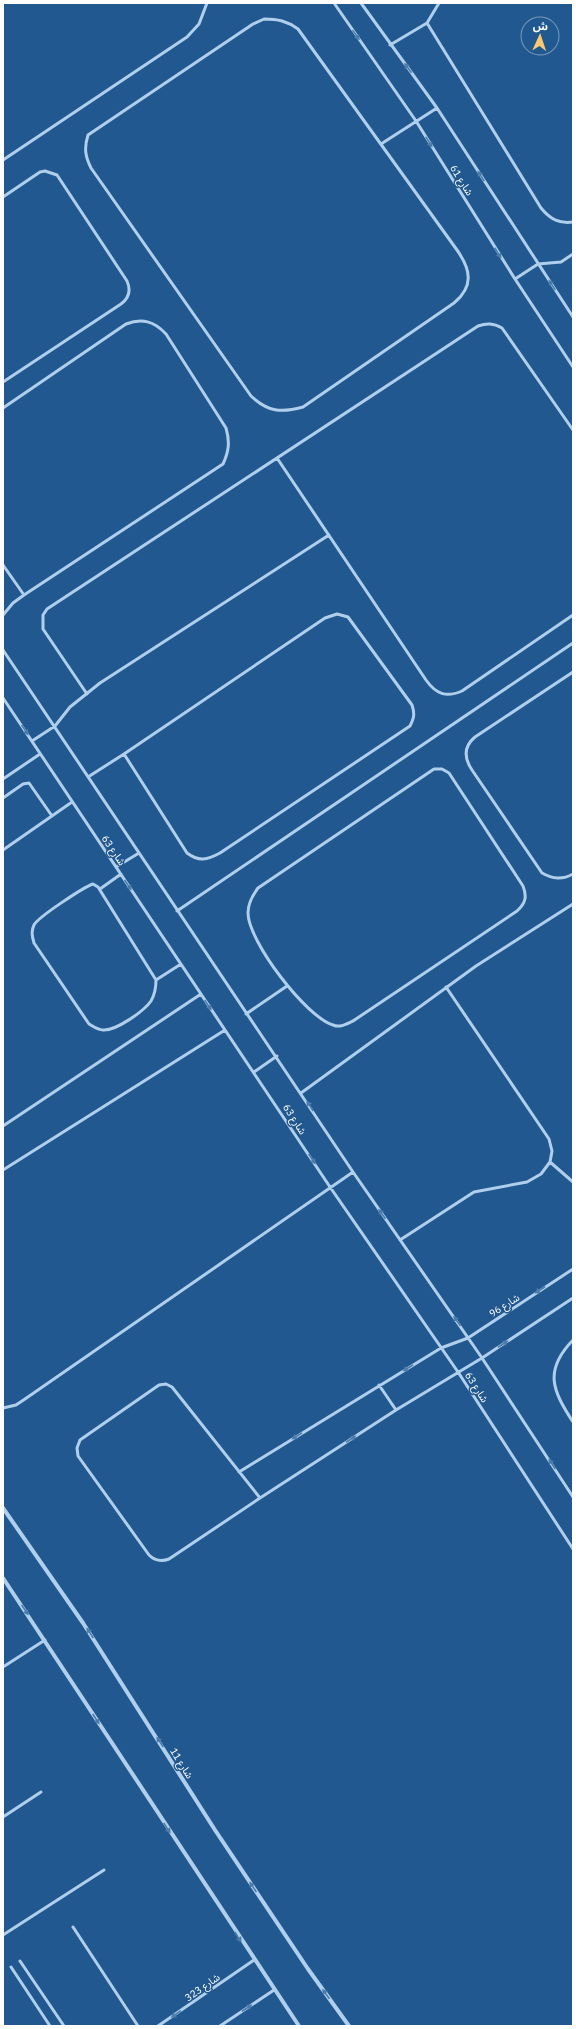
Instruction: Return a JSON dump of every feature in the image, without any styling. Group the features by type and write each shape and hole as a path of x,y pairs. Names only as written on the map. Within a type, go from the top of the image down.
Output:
{"street":[{"name":"شارع 11","path":"3,1508 83,1623 220,1836 308,1969 349,2026"},
{"path":"3,1578 299,2026"}],"lane":[{"path":"3,160 186,37 199,24 207,3"},
{"name":"شارع 61","path":"334,3 416,121 515,279 573,367"},
{"name":"شارع 61","path":"361,3 437,108 573,317"},
{"path":"390,45 427,22 439,3"},
{"path":"277,19 288,22 298,29 381,144 463,258 468,267 469,277 467,287 463,296 448,308 303,407 289,411 274,410 260,405 251,396 91,168 86,158 85,146 88,135 253,24 264,20 277,19"},
{"path":"427,22 541,208 555,221 564,223 573,222"},
{"path":"381,144 437,108"},
{"path":"3,197 40,172 46,170 56,175 123,276 129,286 130,291 125,301 121,304 3,382"},
{"path":"515,279 538,264 561,262 573,254"},
{"path":"3,408 126,324 136,320 148,321 158,326 166,334 226,428 229,440 228,452 223,464 24,595 13,603 3,615"},
{"path":"87,694 43,629 43,615 47,609 470,331 486,323 495,324 502,328 573,430"},
{"path":"277,458 426,680 438,692 446,695 462,691 573,615"},
{"path":"32,741 55,726 70,707 87,694 329,535"},
{"path":"3,565 24,595"},
{"path":"88,777 325,618 337,614 348,617 352,622 412,705 414,712 414,719 410,726 220,853 203,860 194,859 187,853 124,754"},
{"path":"177,911 573,643"},
{"name":"شارع 63","path":"3,650 246,1014 277,1056 353,1172 482,1358 573,1497"},
{"path":"573,672 475,737 470,741 465,753 466,759 472,770 542,873 551,878 561,879 573,874"},
{"name":"شارع 63","path":"3,698 330,1187 458,1372 573,1549"},
{"path":"3,779 40,754"},
{"path":"434,769 442,769 449,773 526,892 526,900 523,906 344,1026 334,1026 314,1015 287,986 257,940 250,923 249,904 252,895 258,888 427,772 434,769"},
{"path":"3,798 23,784 29,783 52,816"},
{"path":"3,850 72,802"},
{"path":"116,867 139,853"},
{"path":"100,890 121,874"},
{"path":"95,885 100,890 156,980 156,990 152,1000 145,1008 113,1028 105,1031 96,1029 87,1020 34,943 32,930 39,918 88,886 95,885"},
{"path":"302,1093 446,988 573,904"},
{"path":"156,980 181,964"},
{"path":"246,1014 287,986"},
{"path":"400,1240 474,1192 527,1182 541,1174 550,1162 552,1151 549,1139 446,988"},
{"path":"3,1126 201,994"},
{"path":"3,1170 225,1030"},
{"path":"254,1072 277,1056"},
{"path":"550,1162 573,1182"},
{"path":"3,1408 16,1405 25,1399 353,1172"},
{"name":"شارع 96","path":"239,1472 441,1348 468,1338 573,1269"},
{"path":"260,1498 172,1387 166,1384 159,1385 80,1440 77,1448 78,1456 149,1555 156,1560 165,1561 396,1410 482,1358 573,1298"},
{"path":"573,1340 560,1356 554,1376 558,1397 573,1422"},
{"path":"380,1386 396,1410"},
{"path":"3,1667 45,1640"},
{"path":"3,1817 41,1792"},
{"path":"3,1935 104,1870"},
{"path":"73,1927 138,2026"},
{"name":"شارع 323","path":"158,2026 254,1960"},
{"path":"20,1961 64,2026"},
{"path":"11,1967 50,2026"},
{"path":"220,2026 274,1990"}]}
